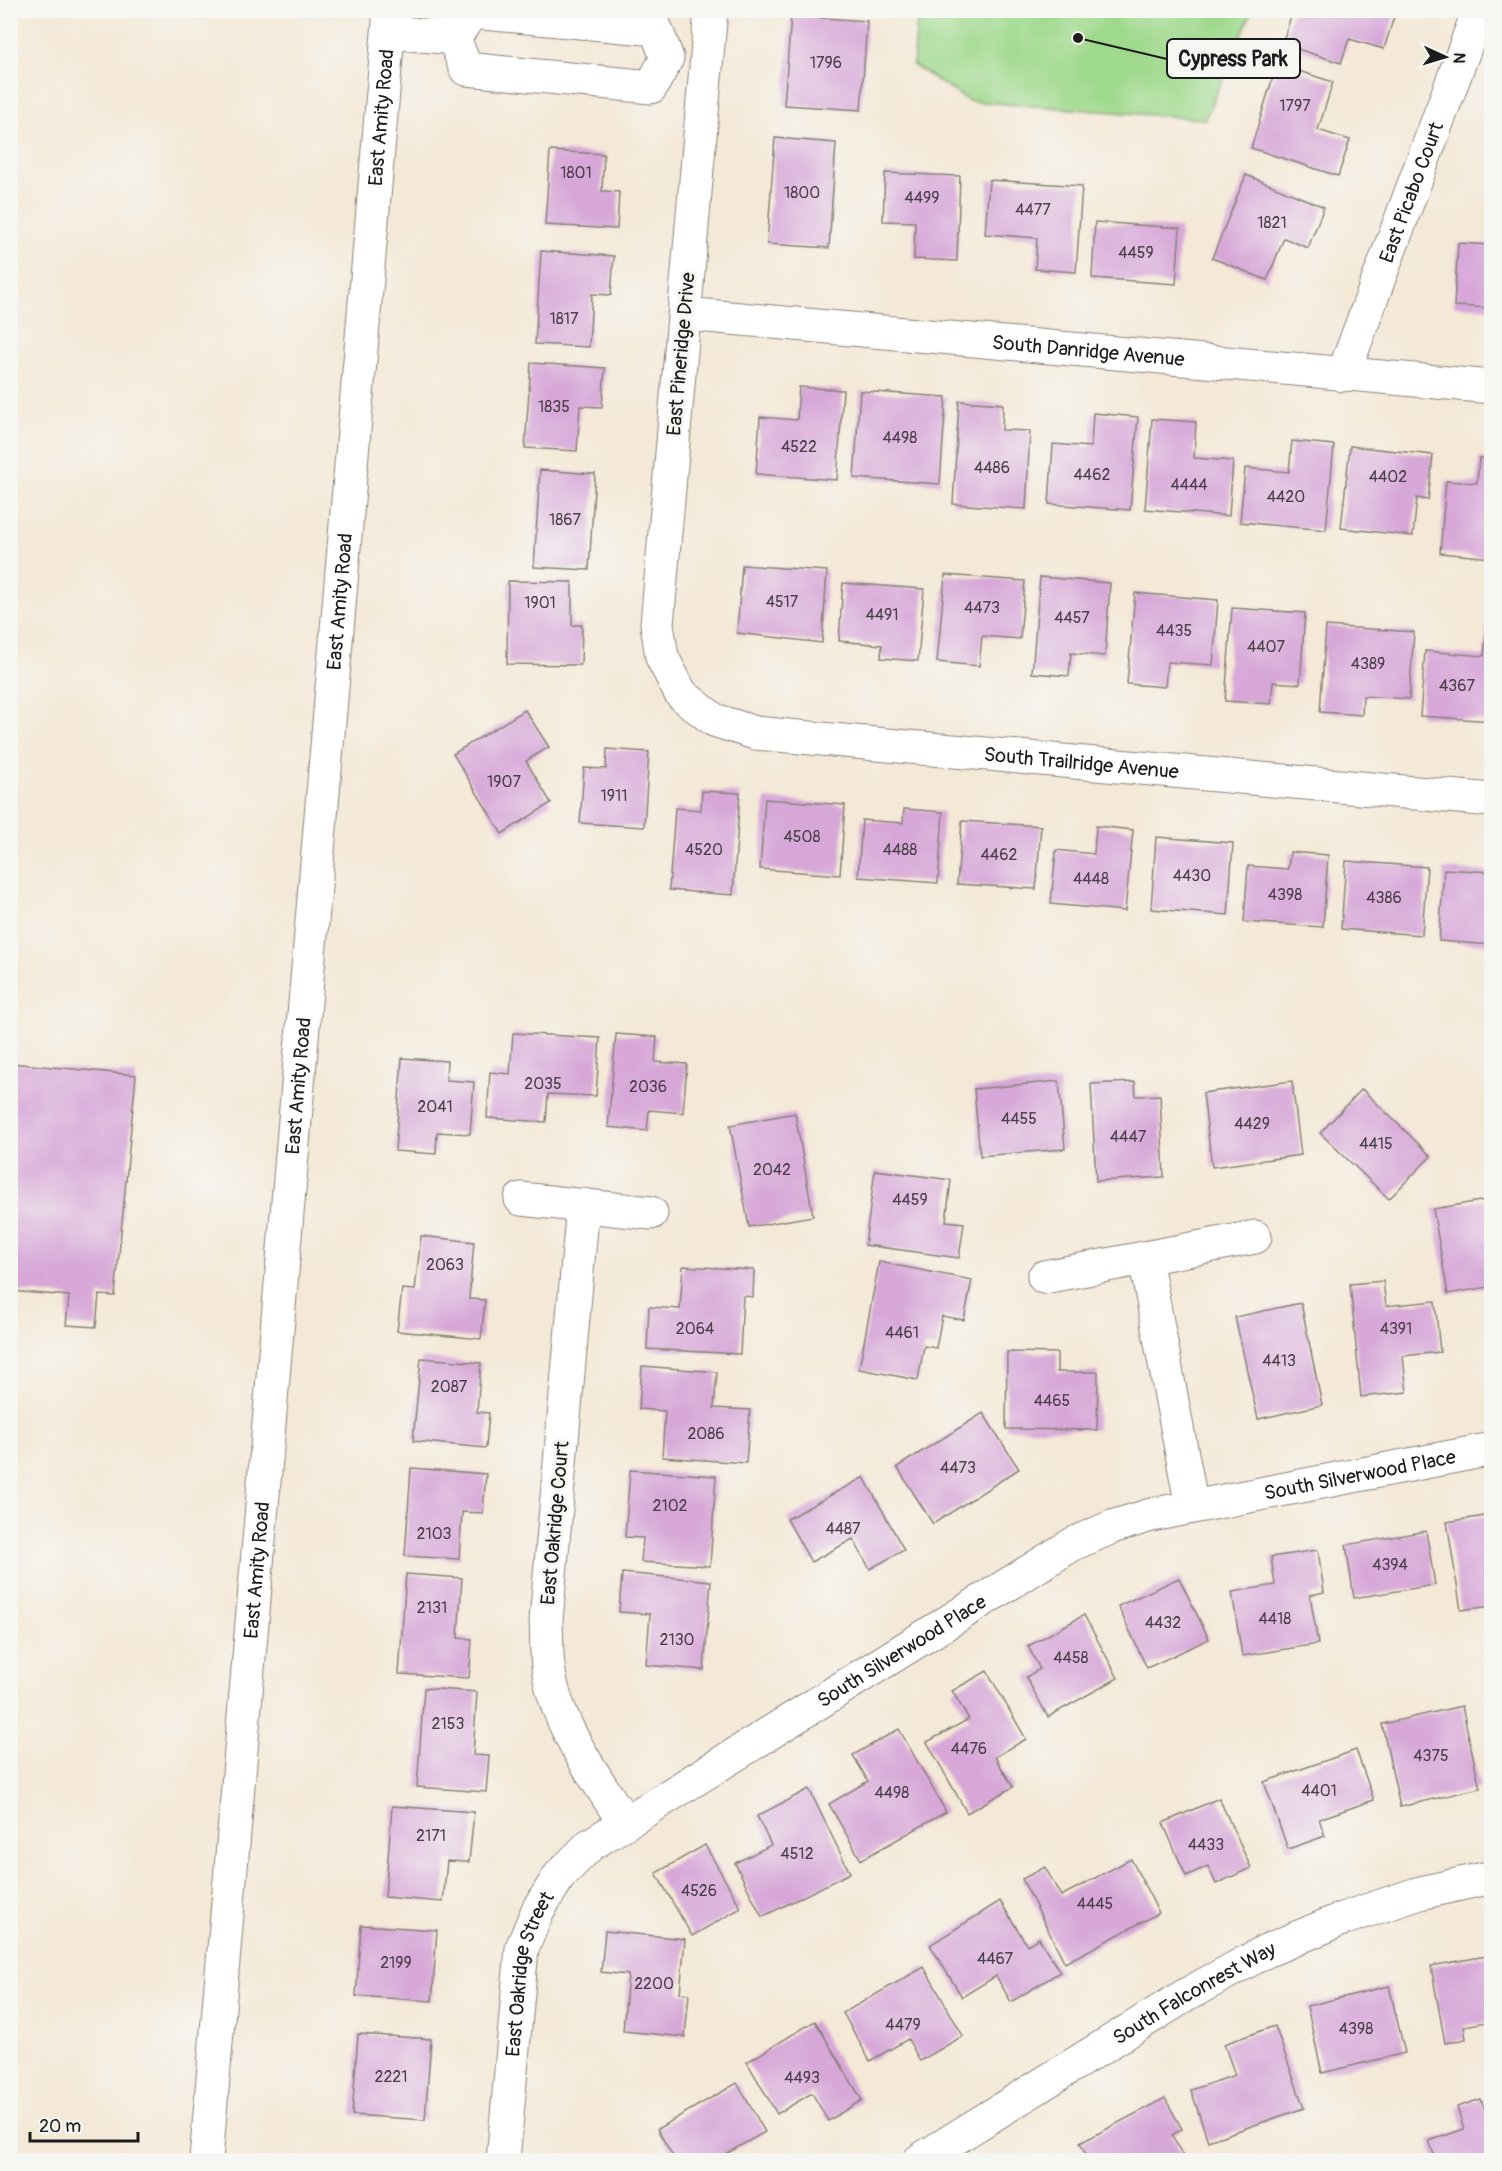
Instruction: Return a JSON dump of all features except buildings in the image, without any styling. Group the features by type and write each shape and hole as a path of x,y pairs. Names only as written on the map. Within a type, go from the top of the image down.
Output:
{"street":[{"name":"East Pineridge Drive","path":"681,694 662,657 657,624 711,10"},
{"name":"East Picabo Court","path":"1343,375 1479,10"},
{"path":"472,12 656,29 667,58 651,87 466,69 454,38 472,12"},
{"path":"390,21 454,38"},
{"name":"East Amity Road","path":"206,2160 390,21"},
{"path":"667,58 706,62"},
{"name":"South Danridge Avenue","path":"685,314 1491,387"},
{"name":"South Trailridge Avenue","path":"681,694 714,720 755,733 1491,800"},
{"path":"521,1199 651,1213"},
{"name":"East Oakridge Court","path":"583,1205 546,1620 548,1667 558,1708 577,1746 624,1822"},
{"path":"1044,1277 1255,1237"},
{"path":"1145,1258 1192,1507"},
{"name":"South Silverwood Place","path":"624,1822 1073,1544 1112,1527 1151,1515 1491,1449"},
{"name":"East Oakridge Street","path":"503,2160 522,1948 538,1910 560,1875 590,1845 624,1822"},
{"name":"South Falconrest Way","path":"920,2160 1186,1995 1266,1951 1353,1915 1420,1893 1491,1877"}],"green space":[{"path":"918,10 1252,11 1205,119 969,101 913,65"}],"place":[{"name":"Cypress Park","path":"1078,38"}]}
